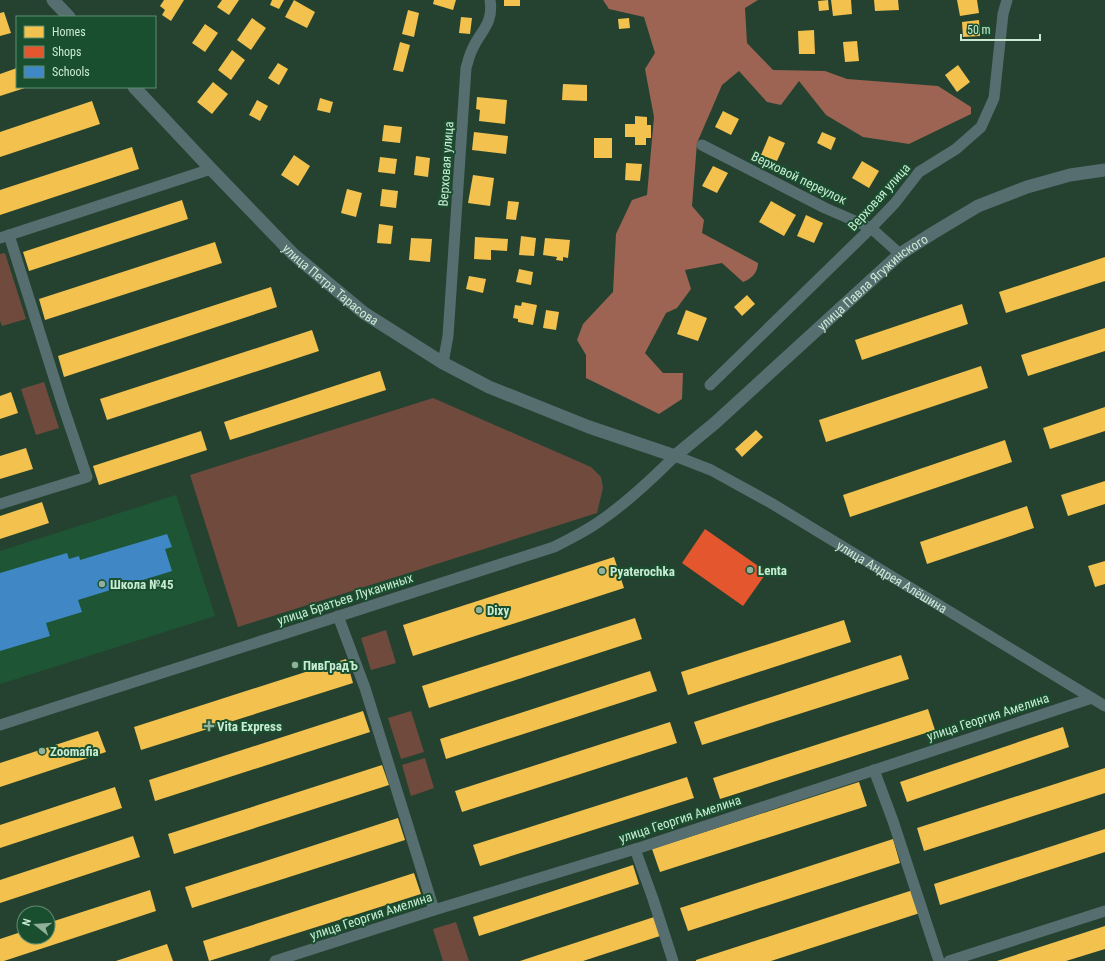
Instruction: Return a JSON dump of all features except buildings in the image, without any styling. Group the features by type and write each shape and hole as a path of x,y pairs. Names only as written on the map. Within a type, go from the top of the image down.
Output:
{"street":[{"path":"53,0 68,16"},
{"name":"Верховая улица","path":"443,363 448,336 466,68 472,49 487,24 492,10 490,0"},
{"name":"Верховая улица","path":"710,385 871,228 895,203 919,172 956,149 981,127 994,98 1003,14 1007,0"},
{"path":"0,504 87,477 4,236 211,169 135,88"},
{"name":"Верховой переулок","path":"702,145 825,208 871,228 900,254"},
{"name":"улица Петра Тарасова","path":"211,169 293,254 358,308 408,342 443,363 489,387 589,427 675,456"},
{"name":"улица Павла Ягужинского","path":"675,456 715,423 900,254 978,206 1027,187 1070,175 1105,170"},
{"name":"улица Братьев Луканиных","path":"0,725 554,547 600,522 654,478 675,456"},
{"name":"улица Андрея Алёшина","path":"675,456 711,470 771,503 1105,706"},
{"path":"338,616 367,694 434,910"},
{"name":"улица Георгия Амелина","path":"275,961 434,910 635,850 1092,698"},
{"path":"874,770 893,821 939,961"},
{"path":"635,850 673,961"},
{"path":"949,961 1105,911"}],"shaded area":[{"path":"603,0 758,0 745,8 747,43 773,70 825,71 847,79 938,86 971,107 971,114 909,144 863,137 826,115 799,81 781,105 767,102 739,71 722,85 697,143 692,206 704,220 702,233 758,263 758,267 754,275 743,282 722,263 685,270 691,289 677,308 666,313 645,353 663,373 683,373 682,399 659,414 586,378 586,355 577,340 583,324 613,292 616,234 632,200 647,195 654,117 645,69 655,53 644,17 609,9"},
{"path":"5,253 26,319 2,326 0,321 0,254"},
{"path":"44,382 59,428 36,435 21,389"},
{"path":"433,398 591,467 601,477 603,488 597,513 238,627 190,475"},
{"name":"Школа №45","path":"176,495 215,616 0,684 0,551"},
{"path":"386,630 396,663 371,670 361,638"},
{"path":"411,711 424,752 401,759 388,718"},
{"path":"425,758 434,788 411,796 402,765"},
{"path":"456,922 469,961 443,961 433,929"}],"place":[{"name":"Lenta","path":"750,570"},
{"name":"Pyaterochka","path":"602,571"},
{"name":"Школа №45","path":"102,584"},
{"name":"Dixy","path":"479,610"},
{"name":"ПивГрадЪ","path":"295,665"},
{"name":"Vita Express","path":"209,726"},
{"name":"Zoomafia","path":"42,751"}]}
